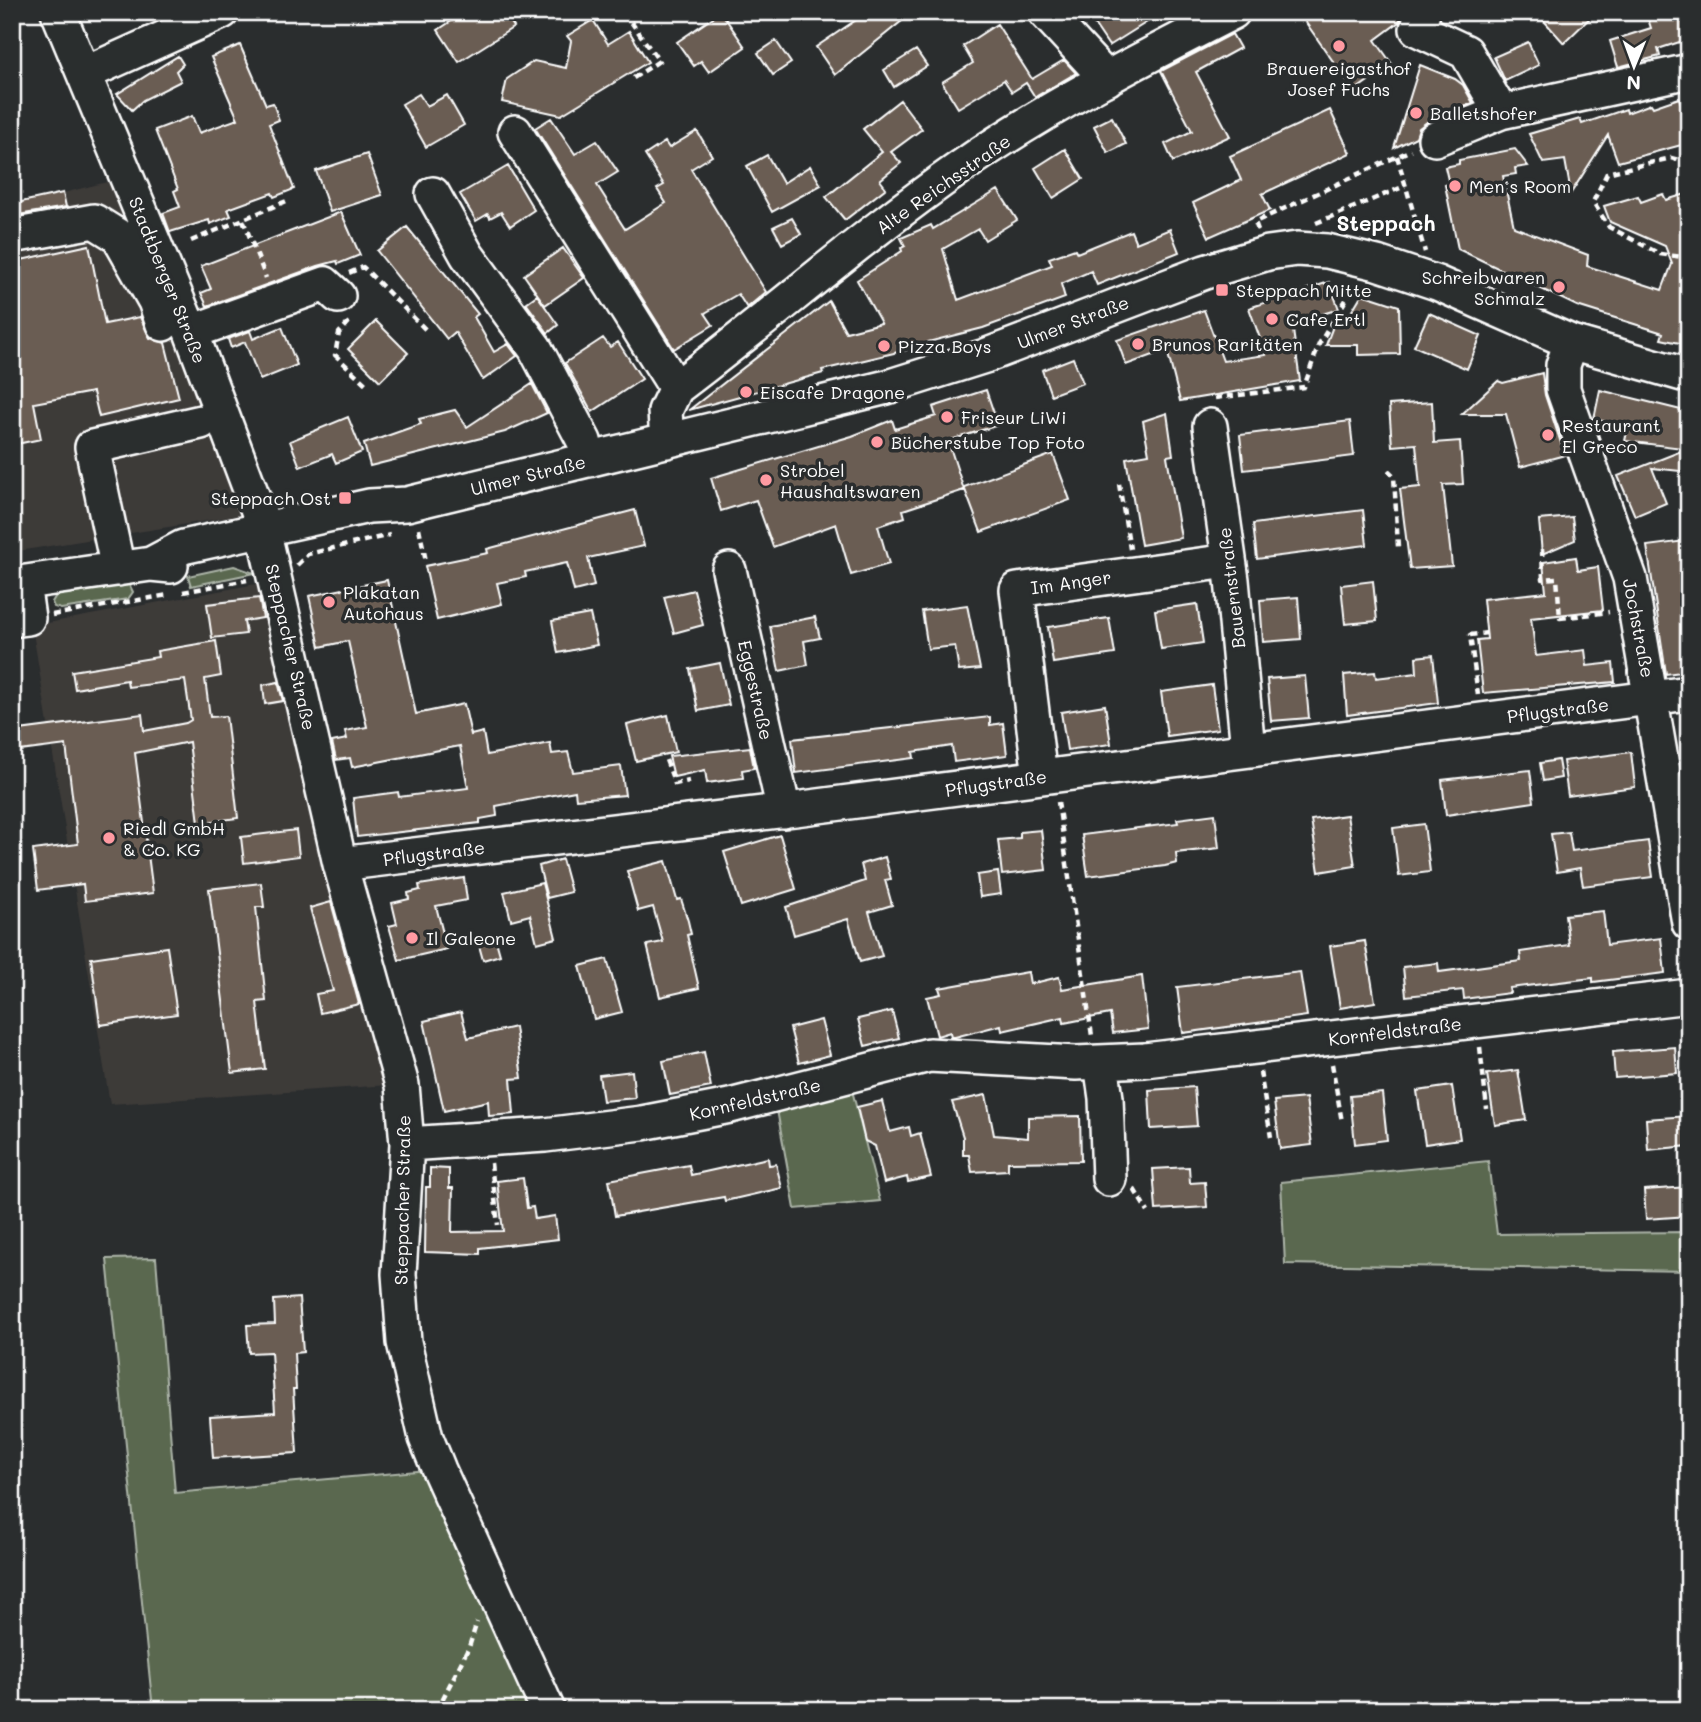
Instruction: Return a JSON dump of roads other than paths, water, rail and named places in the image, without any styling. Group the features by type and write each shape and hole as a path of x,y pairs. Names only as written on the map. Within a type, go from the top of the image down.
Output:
{"street":[{"name":"Stadtberger Straße","path":"58,12 191,332 211,418 269,552"},
{"path":"84,74 222,12"},
{"path":"1045,12 1107,79"},
{"name":"Alte Reichsstraße","path":"676,388 901,210 972,160 1107,79 1233,12"},
{"path":"1423,12 1417,29 1466,52 1501,112"},
{"path":"1434,139 1501,112 1689,71"},
{"path":"515,132 676,388 665,411 667,441"},
{"path":"433,194 467,255 535,348 584,441 589,460"},
{"path":"12,236 94,220 118,236 155,301 211,418 92,447 134,567"},
{"name":"Ulmer Straße","path":"18,583 134,567 188,568 373,527 589,460 829,404 934,373 1205,272 1268,253 1297,249 1327,251 1371,261 1437,283 1571,342 1689,376"},
{"path":"191,332 276,301 340,298"},
{"name":"Jochstraße","path":"1571,342 1563,365 1563,389 1622,554 1636,608 1689,923"},
{"name":"Bauernstraße","path":"1210,426 1229,561 1248,750"},
{"name":"Steppacher Straße","path":"269,552 340,864 402,1085 407,1144 399,1274 404,1342 415,1397 426,1438 439,1470 548,1710"},
{"name":"Im Anger","path":"1047,776 1017,590 1229,561"},
{"name":"Eggestraße","path":"729,570 784,810"},
{"path":"18,583 20,619"},
{"name":"Pflugstraße","path":"340,864 784,810 1689,693"},
{"name":"Kornfeldstraße","path":"407,1144 545,1135 667,1118 730,1107 929,1055 1101,1063 1689,996"},
{"path":"1101,1063 1106,1098 1109,1179"}],"place":[{"name":"Brauereigasthof Josef Fuchs","path":"1339,46"},
{"name":"Balletshofer","path":"1416,113"},
{"name":"Men‘s Room","path":"1455,186"},
{"name":"Schreibwaren Schmalz","path":"1559,287"},
{"name":"Steppach Mitte","path":"1222,290"},
{"name":"Cafe Ertl","path":"1272,319"},
{"name":"Brunos Raritäten","path":"1138,344"},
{"name":"Pizza Boys","path":"884,346"},
{"name":"Eiscafe Dragone","path":"746,392"},
{"name":"Friseur LiWi","path":"947,417"},
{"name":"Restaurant El Greco","path":"1548,435"},
{"name":"Bücherstube Top Foto","path":"877,442"},
{"name":"Strobel Haushaltswaren","path":"766,480"},
{"name":"Steppach Ost","path":"345,498"},
{"name":"Plakatan Autohaus","path":"329,602"},
{"name":"Riedl GmbH & Co. KG","path":"109,838"},
{"name":"Il Galeone","path":"412,938"}],"district":[{"name":"Steppach","path":"1386,222"}]}
